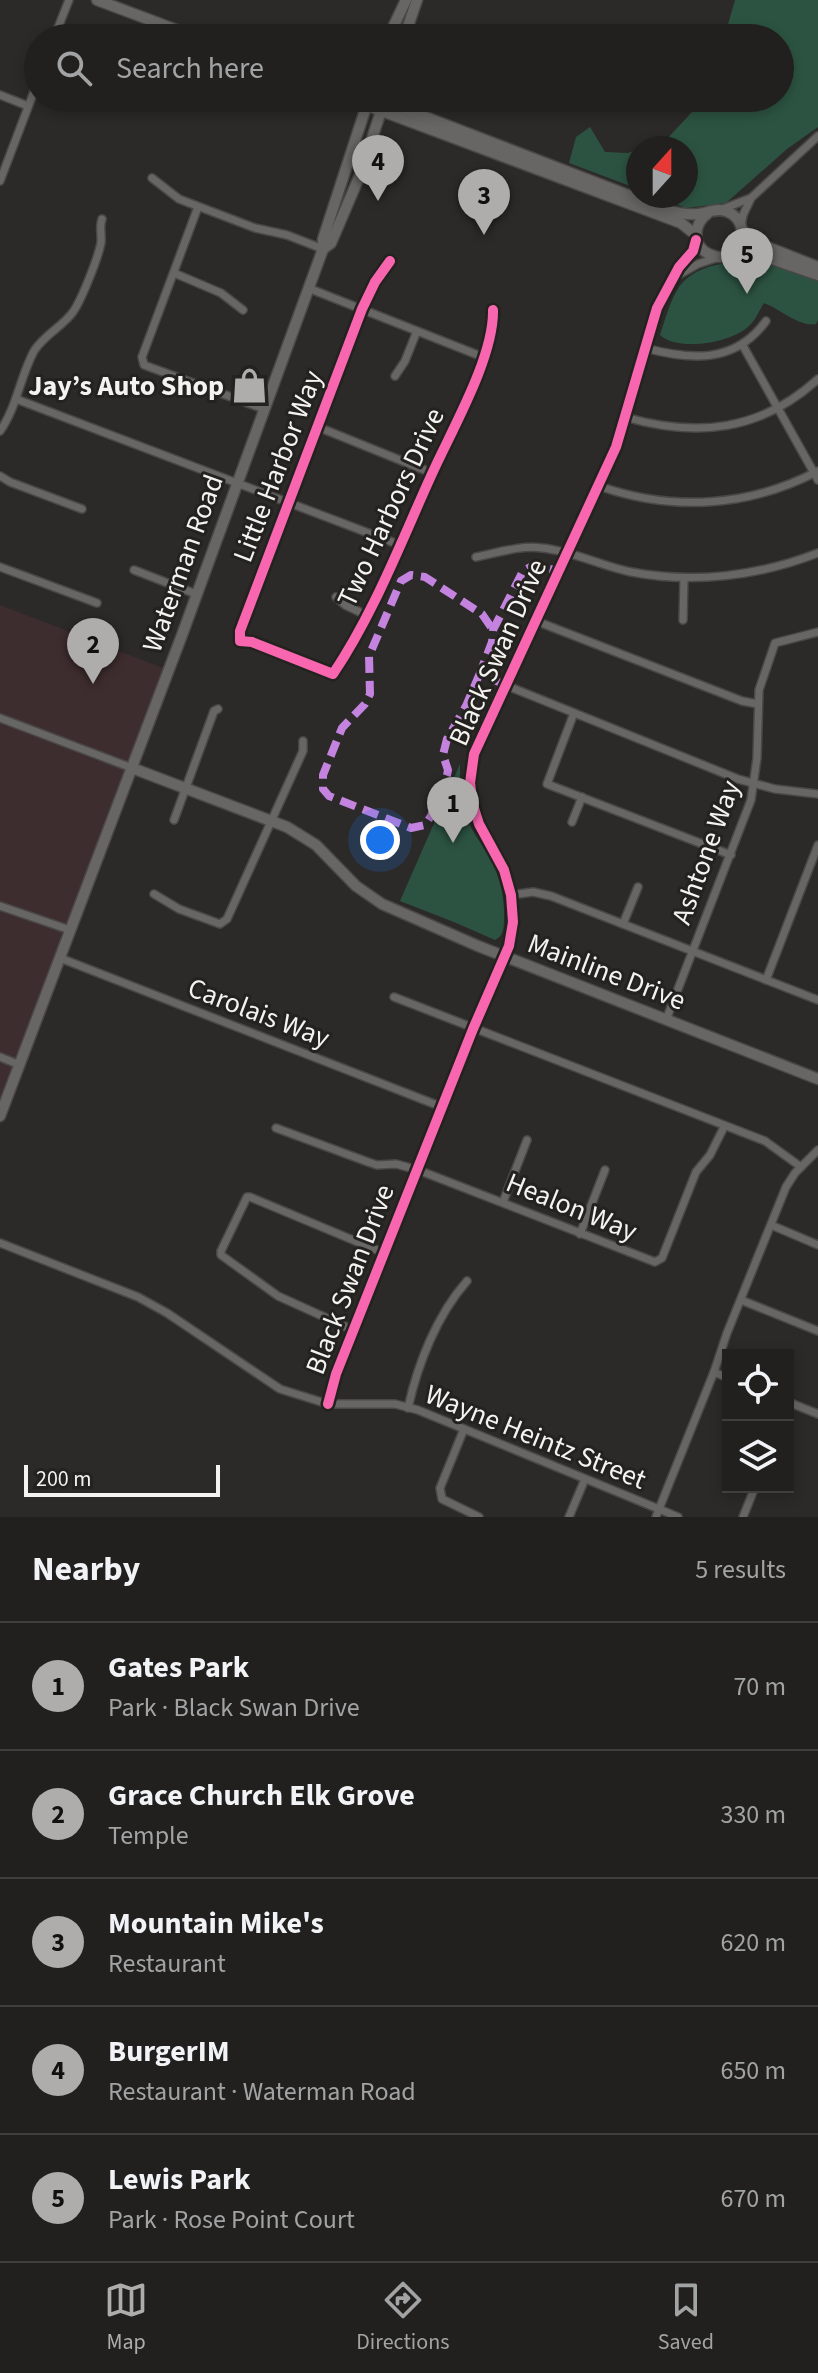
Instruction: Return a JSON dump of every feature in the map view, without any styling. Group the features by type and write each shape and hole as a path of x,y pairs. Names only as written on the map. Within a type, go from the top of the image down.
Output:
{"main road":[{"path":"97,0 118,4 165,24"},
{"path":"396,24 411,0"},
{"path":"405,24 411,0"},
{"name":"Waterman Road","path":"0,1116 308,288 323,249 331,243 360,175 375,112"},
{"path":"402,112 681,223 703,250 719,257 731,253 754,253 818,275"},
{"path":"404,112 667,210 684,214 720,210 733,214 757,243 818,267"},
{"path":"696,238 698,224 708,213"},
{"path":"731,253 741,241 742,228"},
{"name":"Mainline Drive","path":"132,768 272,820 301,835 316,845 356,886 382,904 505,957 818,1079"}],"street":[{"path":"60,24 69,0"},
{"path":"0,95 24,104"},
{"path":"0,181 26,112"},
{"path":"720,210 751,198 818,136"},
{"path":"152,178 179,199 198,207 323,249"},
{"path":"742,228 743,215 751,198"},
{"path":"198,207 142,357 144,365 264,409"},
{"path":"0,431 34,351 72,313 79,301 100,246 102,219"},
{"name":"Black Swan Drive","path":"328,1404 353,1330 473,1029 505,957 513,922 511,895 504,870 479,824 473,805 470,783 474,754 616,447 657,308 679,267 693,251 696,238"},
{"path":"675,277 719,257"},
{"name":"Little Harbor Way","path":"333,674 252,642 240,641 240,631 362,309 390,261"},
{"path":"174,273 221,293 243,310"},
{"path":"308,288 483,357"},
{"name":"Two Harbors Drive","path":"333,674 400,545 473,385 494,324 493,310"},
{"path":"645,348 678,356 719,354 742,344 756,334 766,321"},
{"path":"395,376 417,331"},
{"path":"599,486 658,501 712,503 772,491 817,474 742,344"},
{"path":"625,417 657,425 703,429 735,424 778,408 818,379"},
{"path":"16,399 400,545"},
{"path":"318,427 432,473"},
{"path":"0,476 82,509"},
{"path":"476,557 532,547 567,553 632,572 684,578 751,572 818,553"},
{"path":"0,567 97,603"},
{"path":"134,570 196,594"},
{"path":"683,620 684,578"},
{"path":"336,597 366,615"},
{"path":"536,621 742,701 758,704"},
{"name":"Ashtone Way","path":"666,1020 748,809 755,784 758,704 763,675 775,643 818,632"},
{"path":"505,685 755,784 818,794"},
{"path":"174,820 214,711 218,709"},
{"path":"574,713 547,784 731,855"},
{"path":"0,718 132,768"},
{"path":"154,894 179,909 220,924 227,919 303,751 303,741"},
{"path":"572,822 582,797"},
{"path":"766,980 818,845"},
{"path":"623,924 638,887"},
{"path":"511,895 543,894 818,1000"},
{"path":"0,906 70,930"},
{"name":"Carolais Way","path":"60,958 442,1107"},
{"path":"394,997 765,1141 801,1167"},
{"path":"0,1057 20,1065"},
{"name":"Healon Way","path":"276,1128 377,1165 396,1164 418,1170 655,1262 662,1258 696,1172 710,1155 724,1127"},
{"path":"503,1202 527,1140"},
{"name":"Wayne Heintz Street","path":"0,1243 138,1297 280,1389 328,1404 395,1404 408,1408 585,1479 658,1513 786,1187 818,1150"},
{"path":"580,1234 605,1170"},
{"path":"353,1330 278,1296 221,1255 221,1251 247,1197 250,1197 384,1253"},
{"path":"771,1225 818,1245"},
{"path":"408,1408 413,1385 443,1312 467,1281"},
{"path":"741,1300 818,1331"},
{"path":"714,1372 722,1375"},
{"path":"794,1406 818,1414"},
{"path":"464,1429 440,1488 442,1499 479,1517"},
{"path":"569,1517 585,1479"},
{"path":"743,1517 753,1493"},
{"path":"658,1513 678,1517"}],"shaded area":[{"path":"0,605 168,670 0,1116"}],"green space":[{"path":"735,0 818,0 818,127 787,149 726,203 698,206 698,136 670,136 692,112 794,112 794,24 728,24"},
{"path":"590,127 605,152 626,153 626,184 569,163 576,137"},
{"path":"761,260 818,280 816,324 796,320 764,303 750,325 719,341 679,343 660,335 673,298 686,279 716,265"},
{"path":"460,764 465,814 491,861 502,893 503,929 495,940 400,901"}],"marked path":[{"path":"505,685 480,673 492,642 493,630 523,571 534,565 559,571"},
{"path":"480,673 447,739 443,755 447,775 425,825 411,828 329,796 323,789 323,775 342,728 365,704 370,694 369,656 401,581 411,575 425,577 482,614 493,630"}],"cycle path":[{"path":"328,1404 336,1374 509,946 513,922 511,895 504,870 479,824 473,805 470,783 474,754 616,447 657,308 679,267 693,251 696,240"},
{"path":"390,261 362,309 240,631 240,641 252,642 333,674 374,602 470,394 487,350 493,310"}],"place":[{"name":"BurgerIM","path":"378,201"},
{"name":"Mountain Mike's","path":"484,235"},
{"name":"Lewis Park","path":"747,294"},
{"name":"Jay’s Auto Shop","path":"250,385"},
{"name":"Grace Church Elk Grove","path":"93,684"},
{"name":"Gates Park","path":"453,843"}]}
